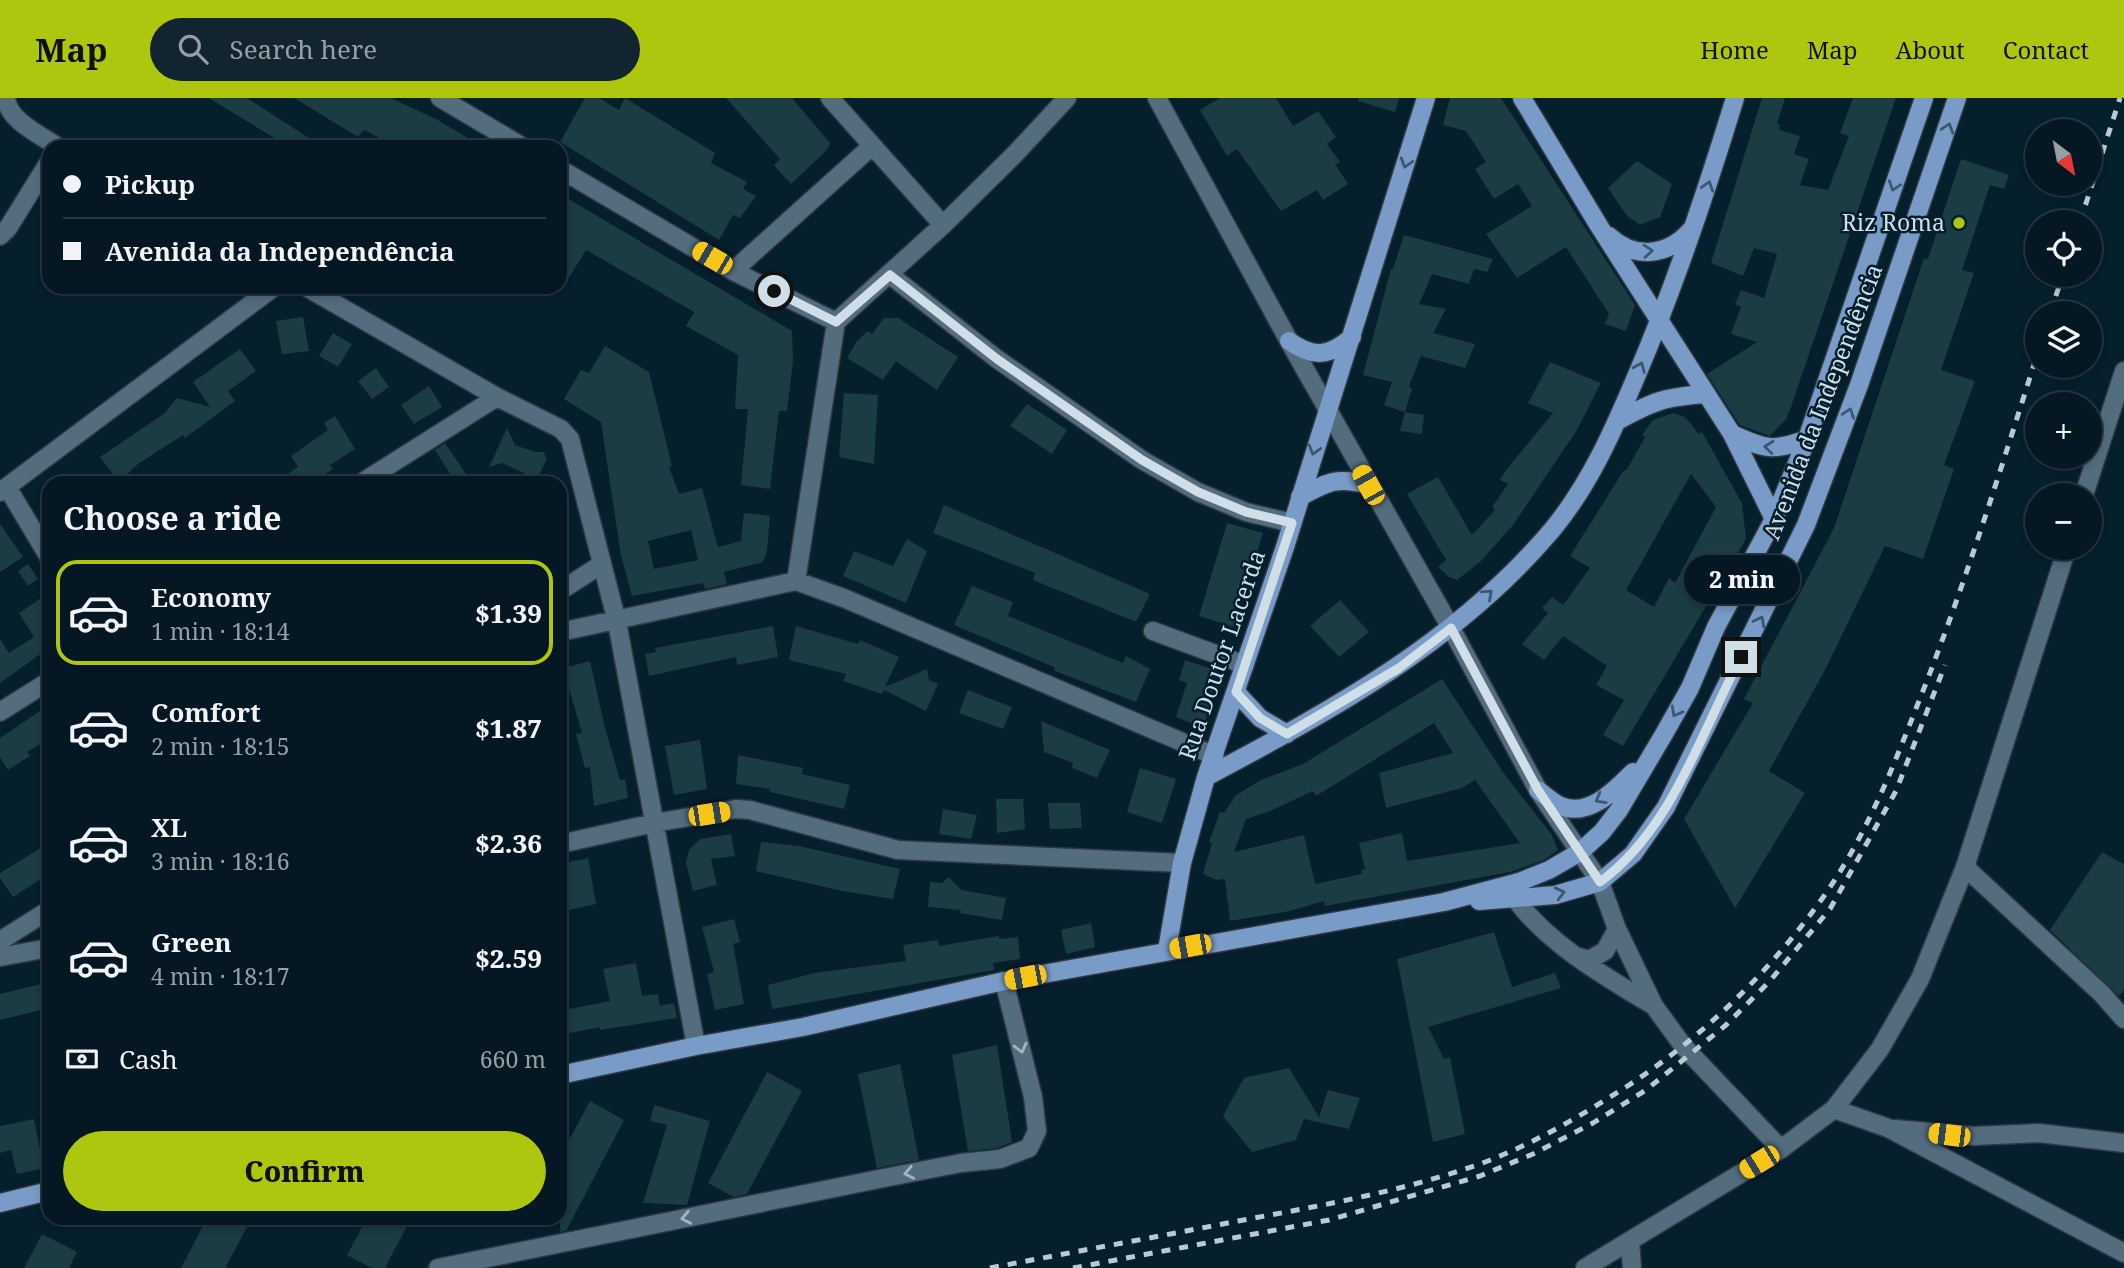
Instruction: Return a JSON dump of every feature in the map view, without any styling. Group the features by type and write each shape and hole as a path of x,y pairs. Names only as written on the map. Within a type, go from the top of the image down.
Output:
{"main road":[{"name":"Rua Doutor Lacerda","path":"1167,950 1182,863 1206,778 1292,523 1426,98"},
{"path":"1522,98 1599,226 1732,434 1774,519"},
{"path":"1206,778 1399,668 1451,628 1519,567 1553,528 1598,462 1660,320 1696,223 1735,98"},
{"name":"Avenida da Independência","path":"1444,902 1518,882 1549,870 1580,852 1602,832 1651,754 1689,688 1716,627 1774,519 1807,439 1924,98"},
{"name":"Avenida da Independência","path":"1444,902 1516,900 1555,895 1600,882 1633,854 1666,807 1806,525 1843,431 1957,98"},
{"path":"1905,154 1936,165"},
{"path":"1599,226 1623,247 1637,253 1654,253 1681,241 1696,223"},
{"path":"1289,341 1310,353 1339,348 1352,337"},
{"path":"1617,421 1657,400 1706,394"},
{"path":"1732,434 1763,448 1777,449 1807,439"},
{"path":"1300,497 1339,480 1346,479 1368,485"},
{"path":"1689,688 1718,700"},
{"path":"1236,692 1260,718 1287,734"},
{"path":"1538,790 1562,807 1586,807 1618,787 1651,754"},
{"path":"567,1074 803,1027 1004,981 1444,902"},
{"path":"0,1203 42,1193"}],"street":[{"path":"6,98 7,105 16,118 48,140"},
{"path":"440,98 511,140"},
{"path":"830,98 943,225"},
{"path":"796,581 836,322 943,225 1016,154 1067,98"},
{"path":"1157,98 1538,790 1600,882 1618,929 1654,1006 1684,1047 1781,1149"},
{"path":"733,271 872,146"},
{"path":"0,236 8,228 42,173"},
{"path":"567,173 733,271 836,322"},
{"path":"890,275 997,359 1142,460 1198,492 1246,512 1292,523"},
{"path":"42,547 3,489 265,294"},
{"path":"318,294 497,397 561,429 570,439 617,622 696,1046"},
{"path":"2088,483 2124,371"},
{"path":"373,476 497,397"},
{"path":"1585,1268 1781,1149 1834,1109 1880,1049 1920,979 1965,867 2063,560"},
{"path":"567,587 603,564"},
{"path":"567,631 796,581 846,599 1215,756"},
{"path":"1153,631 1245,665"},
{"path":"0,712 42,685"},
{"path":"567,842 654,823 750,810 898,850 1182,863"},
{"path":"1965,867 2102,994 2124,1019"},
{"path":"1516,900 1546,932 1654,1006"},
{"path":"0,942 42,915"},
{"path":"1579,957 1588,960 1605,951 1618,929"},
{"path":"0,957 42,949"},
{"path":"438,1268 922,1171 1000,1159 1029,1148 1037,1131 1033,1097 1004,981"},
{"path":"1834,1109 1888,1128 2124,1253"},
{"path":"1888,1128 1974,1136 2039,1133 2124,1143"},
{"path":"1630,1241 1632,1268"}],"building":[{"path":"209,98 247,98 312,140 278,140"},
{"path":"294,98 391,98 438,120 471,140 383,140 364,130 358,137"},
{"path":"585,98 599,98 619,110 625,98 715,153 711,163 747,182 743,189 756,196 740,218 733,215 719,240 567,146 567,140 561,140"},
{"path":"726,98 792,98 830,143 827,150 791,184 774,165 780,159"},
{"path":"1220,98 1276,98 1293,126 1318,111 1336,137 1327,144 1340,162 1335,164 1348,184 1323,200 1317,190 1281,211 1237,149 1227,156 1200,110"},
{"path":"1359,98 1399,98 1395,112 1358,101"},
{"path":"1450,98 1501,98 1635,305 1626,331 1605,324 1609,314 1566,247 1517,278 1486,234 1532,206 1518,184 1494,199 1475,169 1486,162 1466,131 1443,125"},
{"path":"1762,98 1785,98 1777,124 1780,125 1779,130 1800,136 1794,154 1809,159 1800,185 1828,190 1849,136 1840,133 1853,98 1896,98 1791,407 1786,419 1770,436 1740,425 1707,374 1757,342 1731,334 1741,307 1735,304 1741,290 1764,298 1777,254 1754,248 1743,276 1711,263"},
{"path":"1961,159 2009,175 2004,189 1990,185 1962,270 1974,273 1941,370 1975,381 1944,465 1954,469 1923,559 1885,546 1826,668 1769,771 1805,793 1735,908 1684,819 1753,703 1744,699 1834,528 1924,258 1928,259"},
{"path":"1637,161 1672,184 1660,217 1640,225 1627,216 1608,188"},
{"path":"567,198 792,331 793,361 787,411 779,411 770,489 741,485 748,409 735,409 738,355 686,326 694,312 586,250 567,281"},
{"path":"1404,235 1493,259 1487,272 1474,269 1469,284 1432,274 1419,304 1446,309 1433,333 1475,344 1465,368 1421,356 1409,386 1412,389 1405,412 1384,405 1392,382 1363,375 1391,269"},
{"path":"303,317 309,351 282,354 276,321"},
{"path":"884,318 898,318 958,357 937,390 896,361 883,380 847,358 857,341 868,331 872,334"},
{"path":"333,333 352,344 338,367 319,356"},
{"path":"605,346 649,372 672,466 669,467 679,494 702,488 718,547 741,541 744,513 770,516 767,551 763,562 724,572 727,584 705,589 703,583 632,596 621,556 601,422 564,399 581,370 589,373","holes":["691,530 698,560 654,569 648,541"]},
{"path":"240,349 256,371 228,391 235,401 185,438 183,435 138,464 125,476 114,476 100,457 165,413 177,398 210,407 193,382"},
{"path":"1550,362 1601,383 1577,430 1513,525 1481,561 1457,580 1449,577 1438,567 1446,560 1407,494 1438,477 1472,535 1495,510 1492,507 1508,484 1500,480 1506,470 1553,413 1528,403"},
{"path":"376,368 389,387 372,399 358,381"},
{"path":"429,386 442,407 414,424 401,405"},
{"path":"844,393 878,395 874,464 839,457"},
{"path":"1027,404 1067,430 1052,454 1010,426"},
{"path":"1405,412 1424,415 1422,434 1400,431"},
{"path":"1673,413 1685,417 1699,434 1702,432 1742,503 1746,539 1623,746 1603,735 1624,700 1596,685 1607,666 1563,636 1544,660 1522,644 1548,613 1542,608 1552,597 1563,605 1590,568 1570,556 1624,470 1626,471 1645,437 1642,435 1653,420","holes":["1691,474 1716,507 1675,583 1669,578 1654,607 1626,590"]},
{"path":"335,416 355,449 330,465 333,469 322,476 284,476 298,467 291,456 328,430 324,423"},
{"path":"507,428 515,445 535,452 544,452 547,459 538,476 526,476 502,463 489,467"},
{"path":"445,443 467,476 452,476 435,450"},
{"path":"944,505 1150,594 1136,622 1033,580 1035,573 933,533"},
{"path":"1227,523 1263,533 1234,627 1199,616"},
{"path":"0,524 23,557 0,572"},
{"path":"907,539 927,551 906,603 843,576 854,551 893,566"},
{"path":"28,564 38,579 28,586 18,571"},
{"path":"972,586 1013,602 1008,616 1123,663 1126,656 1150,669 1136,702 1055,671 1054,667 954,625"},
{"path":"40,599 42,602 42,653 0,683 0,639 9,653 34,637 19,613"},
{"path":"1340,600 1369,632 1339,657 1310,626"},
{"path":"773,626 778,657 737,665 736,657 649,676 645,654 656,652 655,648"},
{"path":"796,626 858,644 860,640 899,657 885,687 927,669 929,680 938,684 926,711 884,690 882,694 843,681 846,674 789,660"},
{"path":"1185,660 1221,672 1207,704 1210,705 1205,723 1198,726 1176,717 1187,683 1179,680"},
{"path":"590,661 605,728 620,780 625,779 628,798 594,806 590,767 585,768 576,734 582,733 567,682 567,667"},
{"path":"1442,679 1505,775 1552,835 1558,850 1544,860 1510,872 1325,906 1324,901 1290,911 1230,921 1225,879 1216,880 1203,874 1212,843 1209,842 1220,812 1224,813 1236,795 1261,780 1303,764","holes":["1434,723 1453,753 1379,773 1386,808 1462,788 1475,780 1520,843 1407,861 1402,833 1359,843 1365,869 1361,870 1362,874 1315,884 1304,835 1234,852 1246,819 1313,791 1316,796"]},
{"path":"968,690 1012,707 1003,729 959,713"},
{"path":"40,711 42,743 27,752 30,756 8,770 0,757 0,738"},
{"path":"1041,721 1110,750 1097,778 1072,768 1073,763 1044,752"},
{"path":"700,740 707,789 674,795 665,746"},
{"path":"738,755 803,768 802,774 850,785 844,809 770,792 770,789 736,784"},
{"path":"1140,768 1176,779 1162,823 1127,812"},
{"path":"996,799 1023,799 1025,829 997,833"},
{"path":"1048,803 1080,803 1082,828 1050,829"},
{"path":"943,809 977,815 971,839 939,834"},
{"path":"731,834 735,856 711,859 717,885 693,891 686,863 689,850 700,839"},
{"path":"761,842 799,846 900,869 893,899 842,891 756,871"},
{"path":"42,847 42,878 13,897 0,878 0,873"},
{"path":"2102,852 2124,864 2124,990 2119,996 2050,930"},
{"path":"588,858 596,904 567,910 567,862"},
{"path":"949,877 961,890 1006,898 1002,920 960,913 961,910 928,907 930,882 942,883"},
{"path":"734,919 740,942 733,944 744,1004 715,1010 707,974 714,972 702,927"},
{"path":"1091,923 1095,947 1066,954 1061,930"},
{"path":"1494,932 1512,987 1555,973 1561,988 1428,1027 1444,1059 1450,1057 1465,1134 1433,1142 1397,959"},
{"path":"999,936 999,939 1018,937 1020,959 993,963 994,970 772,1009 768,985 814,973 906,961 903,945 938,940 939,946"},
{"path":"636,963 642,996 658,994 660,1006 674,1003 677,1018 567,1034 567,1010 610,1001 603,969"},
{"path":"42,984 42,1010 0,1020 0,994"},
{"path":"997,1045 1012,1142 997,1148 968,1151 952,1055"},
{"path":"900,1064 919,1160 877,1168 858,1074"},
{"path":"1289,1068 1319,1117 1328,1090 1360,1098 1349,1129 1304,1119 1296,1140 1252,1152 1223,1116 1244,1078"},
{"path":"767,1072 802,1091 747,1194 734,1197 708,1183"},
{"path":"590,1101 624,1120 566,1231 560,1232 560,1225 567,1225 567,1144"},
{"path":"654,1105 710,1121 687,1205 643,1203 667,1125 650,1121"},
{"path":"34,1119 42,1149 42,1169 17,1174 11,1150 0,1153 0,1126"},
{"path":"203,1225 248,1225 225,1268 181,1268"},
{"path":"363,1225 407,1225 385,1268 372,1268 347,1255"},
{"path":"42,1234 77,1252 69,1268 24,1268"}],"railway":[{"path":"2084,210 2120,98"},
{"path":"2054,301 2059,287"},
{"path":"990,1268 1359,1198 1448,1175 1497,1157 1554,1130 1626,1087 1709,1024 1758,976 1803,924 1824,896 1864,829 1896,759 1949,623 2030,378"},
{"path":"1073,1268 1329,1220 1480,1176 1533,1154 1593,1123 1646,1090 1726,1025 1769,982 1830,909 1896,791 1945,665"}],"place":[{"name":"Riz Roma","path":"1959,223"}],"route":[{"path":"774,291 836,322 890,275 997,359 1142,460 1198,492 1246,512 1292,523 1236,692 1246,706 1260,718 1287,734 1399,668 1451,628 1538,790 1600,882 1633,854 1666,807 1741,657"}]}
